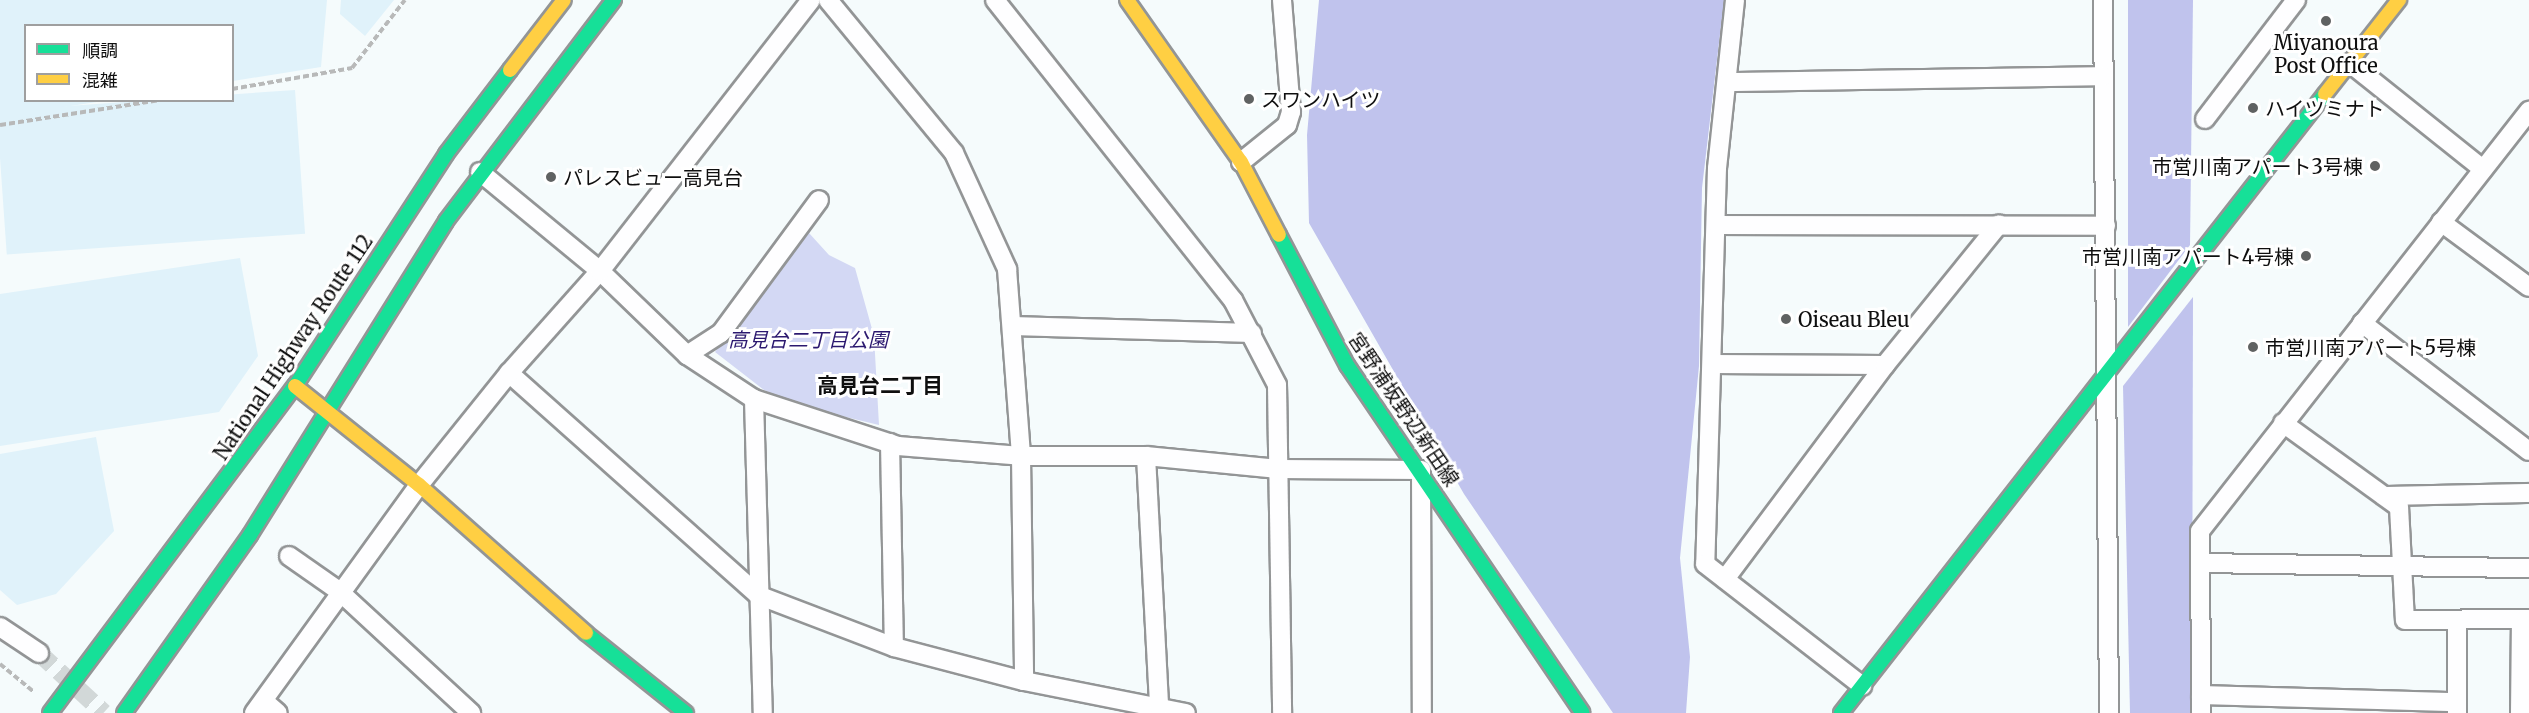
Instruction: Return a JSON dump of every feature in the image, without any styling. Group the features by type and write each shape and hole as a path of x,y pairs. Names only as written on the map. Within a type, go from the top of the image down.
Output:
{"main road":[{"name":"National Highway Route 112","path":"50,713 295,386 446,153 564,0"},
{"path":"124,713 250,535 480,172 614,0"},
{"name":"宮野浦坂野辺新田線","path":"1127,0 1241,162 1347,365 1422,470 1583,713"},
{"path":"1841,713 2398,0"},
{"path":"295,386 329,409 419,485 640,681 687,713"}],"street":[{"path":"278,713 259,707 339,591 508,373 600,271 811,0"},
{"path":"828,0 954,153 1007,269 1021,456 1024,681"},
{"path":"995,0 1226,291 1252,333 1277,385 1282,713"},
{"path":"1241,162 1287,125 1291,112 1282,0"},
{"path":"1735,0 1729,82 1717,168 1718,225 1705,564 1862,686"},
{"path":"2103,0 2109,370 2109,713"},
{"path":"2205,119 2296,0"},
{"path":"2350,63 2483,169"},
{"path":"1729,82 2103,76"},
{"path":"2457,620 2457,707 2201,704 2200,531 2483,169 2526,121"},
{"path":"480,172 600,271 687,355 754,399 890,443 1021,456 1146,456 1278,469 1422,470 1422,713"},
{"path":"687,355 721,333 819,200"},
{"path":"2441,222 2529,287"},
{"path":"1725,579 1885,365 1999,224"},
{"path":"1718,225 2106,225"},
{"path":"2362,322 2529,451"},
{"path":"1013,326 1252,333"},
{"path":"1713,364 1885,365"},
{"path":"508,373 758,595 894,647 1024,681 1186,713"},
{"path":"754,399 763,713"},
{"path":"2283,423 2399,507 2405,620 2525,619 2520,713"},
{"path":"890,443 894,647"},
{"path":"1146,456 1160,707"},
{"path":"2384,496 2529,493"},
{"path":"289,556 339,591 471,713"},
{"path":"2200,563 2402,568 2529,568"},
{"path":"0,627 39,653"}],"path":[{"path":"234,89 352,68 405,0"},
{"path":"0,125 147,102"},
{"path":"0,664 37,695"}],"shaded area":[{"path":"0,0 327,0 321,67 234,81 234,24 24,24 24,102 97,102 0,117"},
{"path":"341,0 394,0 365,36 340,14"},
{"path":"1319,0 1724,0 1702,188 1699,366 1680,558 1690,657 1686,713 1613,713 1464,494 1309,223 1307,135"},
{"path":"2128,0 2193,0 2190,245 2128,327"},
{"path":"295,90 305,234 7,255 0,158 0,111 123,102 234,102 234,94"},
{"path":"240,258 258,356 219,412 0,446 0,294"},
{"path":"2193,297 2192,713 2130,713 2123,386"},
{"path":"96,437 114,531 56,594 17,605 0,590 0,454"}],"green space":[{"name":"高見台二丁目公園","path":"809,233 829,255 855,268 874,336 879,425 800,406 764,390 715,352"}],"tunnel":[{"path":"39,653 104,713"}],"traffic: fast":[{"path":"124,713 250,535 446,221 614,0"},
{"path":"50,713 295,386 446,154 510,70"},
{"path":"1841,713 2325,94"},
{"path":"1279,235 1347,365 1583,713"},
{"path":"586,633 686,713"}],"traffic: slow":[{"path":"510,70 564,0"},
{"path":"1127,0 1241,162 1279,235"},
{"path":"2325,94 2399,0"},
{"path":"295,386 419,485 586,633"}],"place":[{"name":"Miyanoura Post Office","path":"2326,21"},
{"name":"スワンハイツ","path":"1249,99"},
{"name":"ハイツミナト","path":"2253,108"},
{"name":"市営川南アパート3号棟","path":"2375,166"},
{"name":"パレスビュー高見台","path":"551,177"},
{"name":"市営川南アパート4号棟","path":"2306,256"},
{"name":"Oiseau Bleu","path":"1786,319"},
{"name":"市営川南アパート5号棟","path":"2253,347"}],"district":[{"name":"高見台二丁目","path":"880,386"}]}
